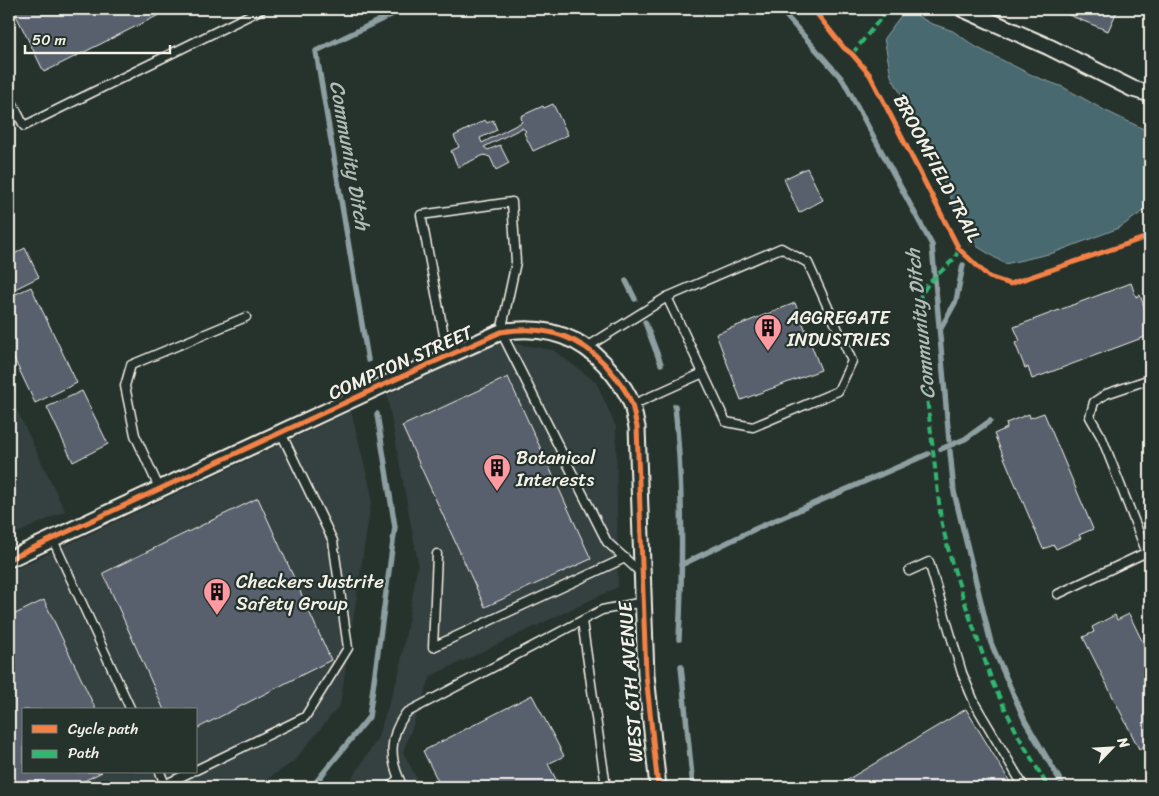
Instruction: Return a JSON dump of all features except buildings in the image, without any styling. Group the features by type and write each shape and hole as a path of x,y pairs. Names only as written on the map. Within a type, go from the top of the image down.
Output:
{"street":[{"path":"964,9 1048,47 1133,89 1150,94"},
{"name":"COMPTON STREET","path":"9,560 383,385 501,332 544,330 569,338 587,348 603,361 624,388 632,405 636,428 642,574"},
{"name":"WEST 6TH AVENUE","path":"642,574 646,675 658,787"}],"lane":[{"path":"9,96 24,126 262,9"},
{"path":"448,356 421,215 512,202 516,262 501,332 607,542 642,574"},
{"path":"587,348 667,297 781,248 808,264 852,362 838,392 753,427 726,422 667,297"},
{"path":"160,490 135,435 125,386 131,366 246,317"},
{"path":"632,405 703,373"},
{"path":"1150,379 1106,394 1094,402 1090,417 1102,438 1150,561"},
{"path":"198,769 305,717 348,648 333,541 281,433"},
{"path":"53,540 130,708"},
{"path":"1058,594 1147,552"},
{"path":"437,554 433,646 625,558"},
{"path":"908,571 929,562 962,673 972,696 1024,787"},
{"path":"403,787 398,779 392,741 397,725 406,713 602,610 643,602"},
{"path":"582,621 606,787"},
{"path":"163,786 187,774"},
{"path":"389,787 398,779"}],"shaded area":[{"path":"505,342 553,350 596,382 616,427 618,587 431,676 403,752 421,787 346,787 377,740 399,673 418,563 387,395 489,347"},
{"path":"9,394 65,511 9,537"},
{"path":"351,411 372,496 340,705 293,762 255,787 9,787 9,572"}],"water":[{"path":"906,9 930,23 953,31 976,47 1036,77 1063,87 1104,110 1148,131 1150,137 1150,193 1145,210 1119,228 1053,253 1005,264 978,247 954,205 918,125 891,76 884,38"}],"waterway":[{"name":"Community Ditch","path":"368,360 316,51 403,9"},
{"name":"Community Ditch","path":"780,9 843,80 932,245 949,440"},
{"path":"971,242 972,229"},
{"path":"940,330 956,301 963,265"},
{"path":"626,281 635,299"},
{"path":"645,322 661,364"},
{"path":"675,406 680,464 681,522 679,639"},
{"name":"Community Ditch","path":"312,787 369,717 395,527 377,414"},
{"path":"941,449 965,439 990,421"},
{"name":"Community Ditch","path":"950,451 954,492 991,643 1025,721 1064,787"},
{"path":"681,565 755,529 928,454"},
{"path":"681,666 693,787"}],"marked path":[{"path":"852,54 888,9"},
{"path":"959,249 955,258 928,284 921,295 918,308 941,520 951,560 993,684 1019,737 1048,787"}],"cycle path":[{"name":"BROOMFIELD TRAIL","path":"813,9 844,48 852,54 870,75 959,249 989,277 1010,284 1150,236"},
{"path":"9,559 501,332 534,330 564,336 591,351 614,375 630,401 637,427 646,675 658,787"}],"place":[{"name":"AGGREGATE INDUSTRIES","path":"768,352"},
{"name":"Botanical Interests","path":"497,492"},
{"name":"Checkers Justrite Safety Group","path":"217,616"}]}
